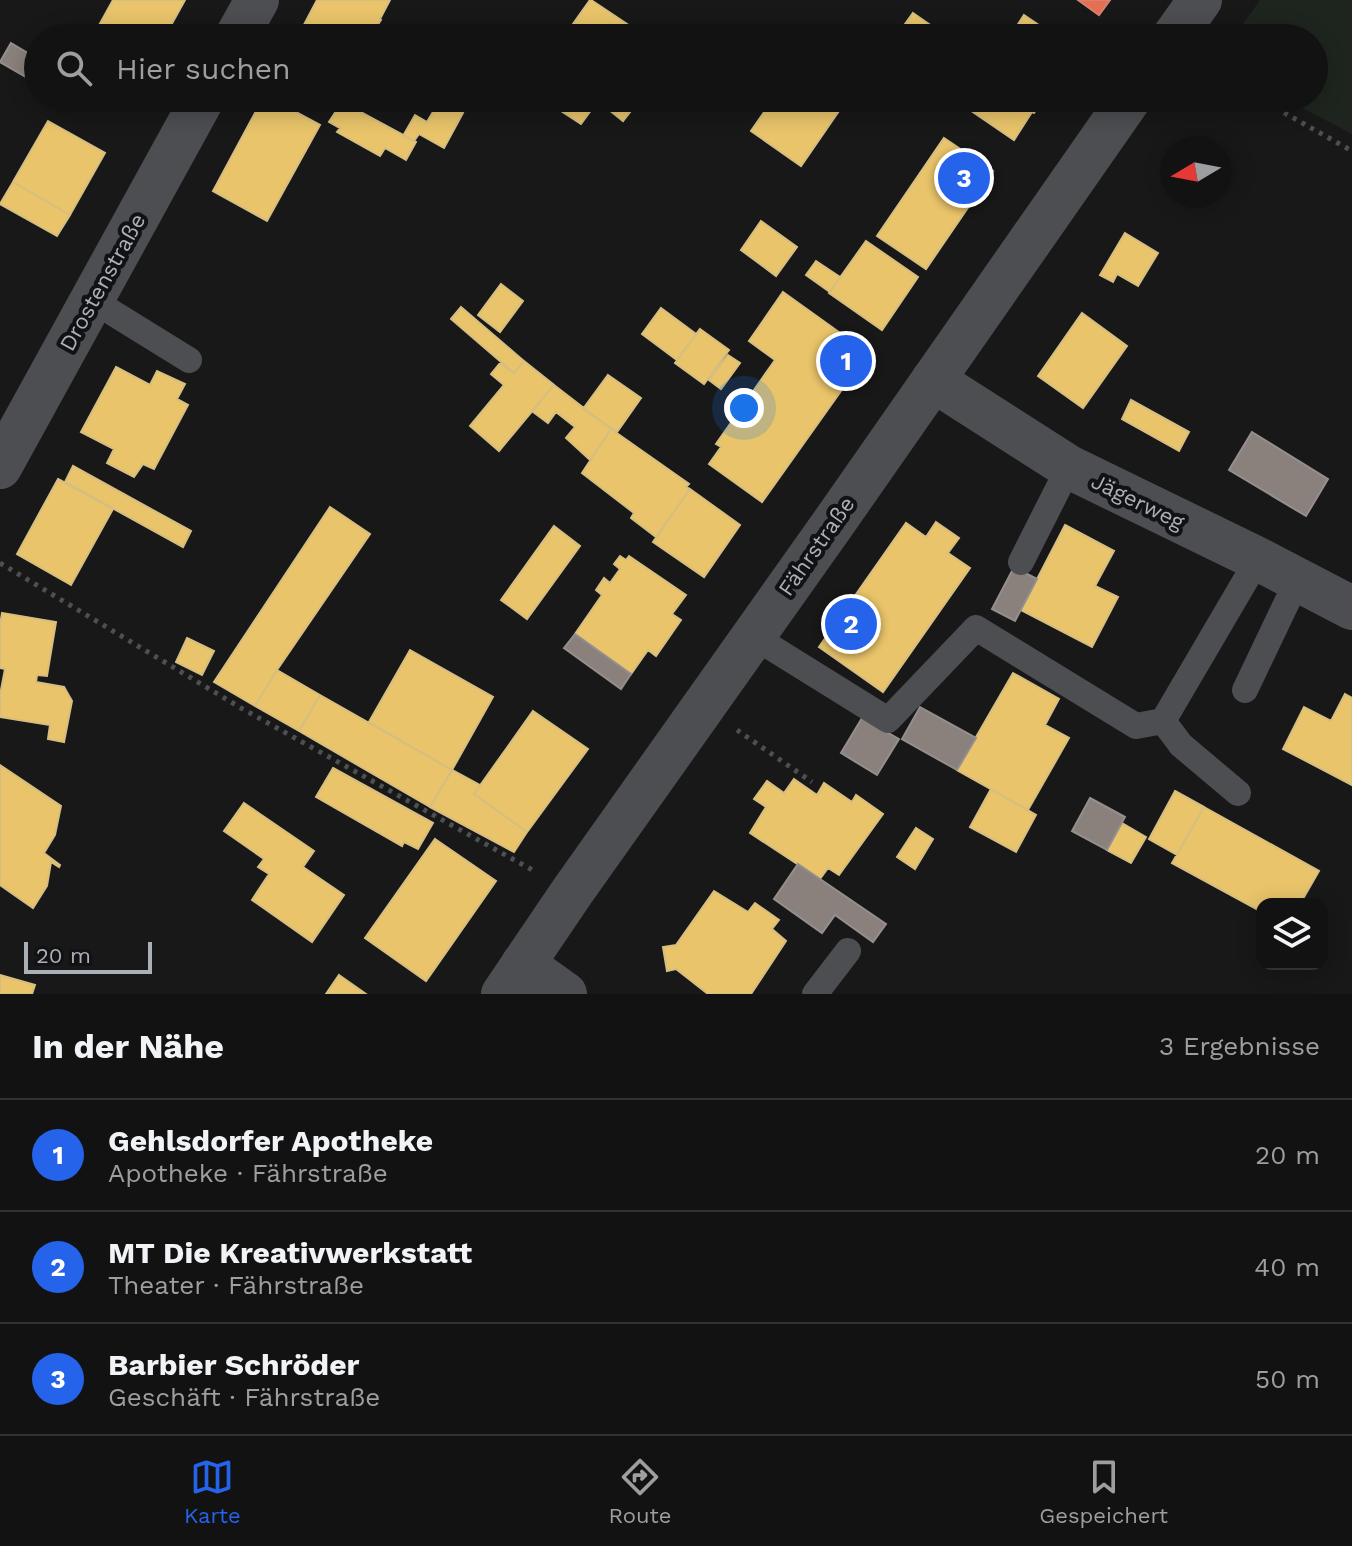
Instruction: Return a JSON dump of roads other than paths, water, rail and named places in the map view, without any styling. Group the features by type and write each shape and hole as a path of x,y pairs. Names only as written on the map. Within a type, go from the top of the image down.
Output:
{"street":[{"path":"244,24 257,0"},
{"path":"1183,24 1200,0"},
{"name":"Drostenstraße","path":"0,467 195,112"},
{"name":"Fährstraße","path":"513,979 1120,112"},
{"name":"Jägerweg","path":"933,380 1069,467 1352,608"},
{"path":"513,979 565,994"}],"lane":[{"path":"92,300 189,360"},
{"path":"1021,562 1069,467"},
{"path":"753,636 888,720 976,628 1136,726 1163,721 1258,559"},
{"path":"1245,690 1298,579"},
{"path":"1163,721 1181,745 1238,793"},
{"path":"815,994 848,951"}],"place":[{"name":"Barbier Schröder","path":"964,178"},
{"name":"Gehlsdorfer Apotheke","path":"846,361"},
{"name":"MT Die Kreativwerkstatt","path":"851,624"}]}
